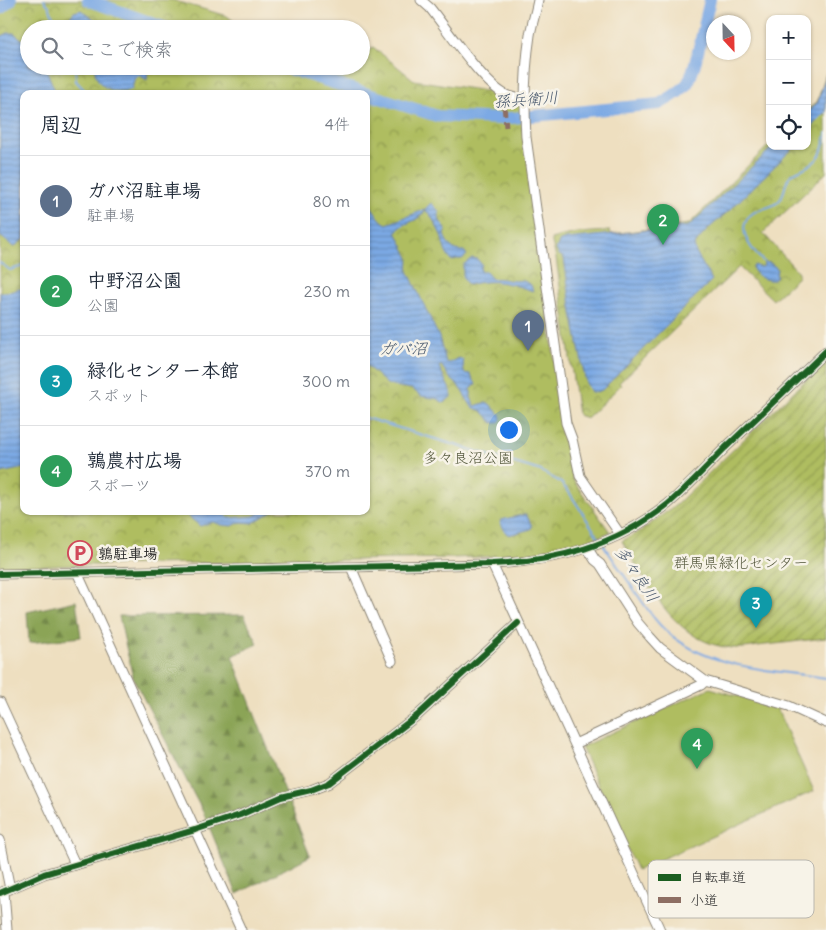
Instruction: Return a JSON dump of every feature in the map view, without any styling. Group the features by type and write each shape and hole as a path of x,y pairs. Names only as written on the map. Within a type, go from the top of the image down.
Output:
{"street":[{"path":"421,0 430,8 474,65 490,81 504,94 525,103"},
{"path":"538,0 530,34 525,125 554,342 568,430 572,439 580,476 616,536"},
{"path":"0,574 492,564 537,561 589,548 616,536 646,519 669,502 825,355"},
{"path":"589,548 595,560 600,564 638,623 660,648 705,681 789,706 826,723"},
{"path":"492,564 648,904"},
{"path":"351,567 392,661"},
{"path":"77,572 241,930"},
{"path":"4,892 44,874 195,830 240,815 281,797 311,790 329,782 418,715 518,623"},
{"path":"575,744 701,685 705,681"},
{"path":"0,702 75,864"},
{"path":"0,840 7,930"},
{"path":"655,918 660,930"}],"green space":[{"name":"多々良沼公園","path":"0,0 172,0 227,16 232,20 20,20 20,75 370,75 370,50 373,47 414,80 486,91 489,85 504,98 522,105 558,391 573,480 610,532 578,546 530,555 0,567"},
{"path":"826,73 826,173 763,233 798,272 798,277 773,300 739,267 619,383 621,385 587,418 578,415 556,258 551,239 580,233 610,231 611,234 689,224 766,148 766,150 811,150 811,107 817,102"},
{"name":"群馬県緑化センター","path":"824,362 826,364 826,638 743,648 714,645 696,637 680,625 666,610 642,576 622,541 639,532 676,505"},
{"path":"76,601 81,637 29,643 27,612"},
{"path":"244,615 258,644 232,656 310,856 237,894 203,812 133,678 119,616"},
{"path":"710,688 776,707 814,791 659,860 648,860 648,865 637,870 581,747"}],"water":[{"path":"81,10 95,20 72,20 70,17 74,12"},
{"path":"8,33 14,33 20,38 20,75 49,75 54,90 20,90 20,242 14,247 0,236 0,37"},
{"path":"96,75 139,75 134,80 132,89 127,90 107,88"},
{"path":"139,75 148,75 147,80"},
{"path":"826,75 826,112 813,125 811,131 811,109 818,102"},
{"path":"770,150 791,150 708,229 694,245 696,253 712,280 602,390 591,392 586,383 572,313 564,258 558,254 556,248 560,241 689,226"},
{"name":"ガバ沼","path":"431,203 439,211 439,220 446,229 444,235 449,245 454,249 464,251 467,255 462,259 452,261 449,258 435,223 429,213 425,211 418,218 402,226 396,232 409,258 408,271 439,337 446,362 450,363 459,358 463,360 464,373 470,374 476,384 471,389 471,398 475,406 489,403 500,414 501,419 498,423 493,423 482,411 472,407 458,385 450,378 441,365 439,367 451,392 451,397 444,403 438,399 421,396 412,389 388,385 370,369 370,205 381,220 387,224 424,210"},
{"path":"472,258 477,259 482,265 480,268 481,272 485,271 492,279 522,280 531,285 533,291 501,282 468,285 463,278 463,265"},
{"path":"764,262 770,263 777,268 774,280 767,280 761,277 752,267 755,265 763,267"},
{"path":"20,289 20,469 1,473 0,475 0,293"},
{"path":"526,514 532,526 531,529 509,535 506,533 500,522 501,520"},
{"path":"187,515 226,515 228,518 266,515 253,523 241,522 232,526 213,522 200,526"}],"waterway":[{"name":"孫兵衛川","path":"0,9 11,0"},
{"path":"44,0 49,6 54,20"},
{"name":"孫兵衛川","path":"88,0 143,20"},
{"name":"孫兵衛川","path":"370,95 437,116 501,119 659,104 674,96 687,84 697,56 710,0"},
{"path":"76,75 76,81 84,90"},
{"name":"孫兵衛川","path":"308,75 355,90"},
{"path":"764,262 754,252 746,239 745,225 747,219 753,213 778,202 790,176 809,166 820,155 826,133"},
{"name":"多々良川","path":"0,263 10,270 20,267"},
{"name":"多々良川","path":"370,419 541,471 560,482 569,492 600,540"},
{"name":"多々良川","path":"603,544 654,618 665,630 682,643 700,653 741,666 826,678"}],"marked path":[{"path":"504,105 506,127"}],"cycle path":[{"path":"0,574 492,564 563,555 607,541 628,531 668,504 826,351"},
{"path":"0,893 44,874 195,830 240,815 281,797 311,790 329,783 418,715 518,623"}],"place":[{"name":"中野沼公園","path":"663,245"},
{"name":"ガバ沼駐車場","path":"528,351"},
{"name":"鶉駐車場","path":"80,553"},
{"name":"緑化センター本館","path":"756,628"},
{"name":"鶉農村広場","path":"697,769"}]}
